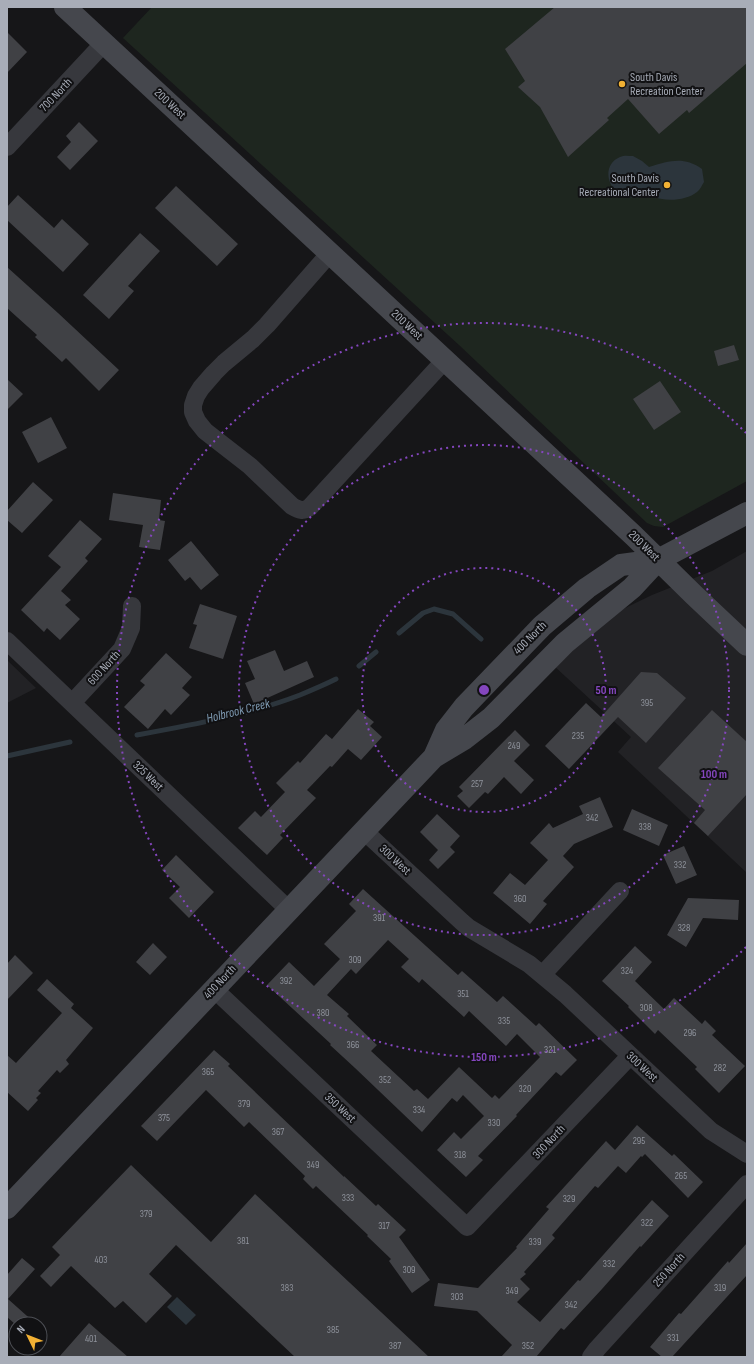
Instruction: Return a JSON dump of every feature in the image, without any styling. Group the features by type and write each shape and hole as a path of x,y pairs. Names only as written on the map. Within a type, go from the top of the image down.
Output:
{"main road":[{"name":"200 West","path":"65,7 634,536 747,645"},
{"name":"400 North","path":"7,1208 434,757 464,739 491,718 565,643 632,588 658,560 747,513"},
{"name":"400 North","path":"434,757 446,730 464,707 558,611 617,567 621,565 658,560"}],"street":[{"name":"700 North","path":"7,147 104,43"},
{"path":"330,254 267,325 224,363 201,388 193,404 193,412 197,422 205,430 250,466 292,506 305,511 445,360"},
{"name":"600 North","path":"72,703 122,649 131,628 132,606"},
{"name":"325 West","path":"7,641 289,910"},
{"name":"300 West","path":"364,830 469,928 516,956 542,975 565,994 711,1131 747,1154"},
{"path":"542,975 620,891"},
{"name":"350 West","path":"214,989 467,1227"},
{"name":"300 North","path":"467,1227 630,1056"},
{"name":"250 North","path":"591,1357 602,1343 747,1184"}],"shaded area":[{"path":"152,7 747,7 747,481 663,527 654,526 647,523 459,345 123,38"},
{"path":"633,156 649,167 676,161 689,162 702,169 704,182 697,192 681,199 669,200 657,198 644,191 633,197 625,197 613,188 608,174 613,161 620,157"},
{"path":"747,551 747,873 618,752 631,737 553,665 621,610 652,595 712,571"},
{"path":"7,660 36,688 7,703"},
{"path":"177,1297 196,1315 186,1325 167,1307"}],"building":[{"name":"South Davis Recreation Center","path":"555,7 747,7 747,63 689,113 687,110 659,134 628,99 607,118 609,120 568,157 540,107 518,87 525,81 505,49"},
{"path":"7,32 27,52 7,73"},
{"path":"79,122 98,141 70,170 57,157 71,142 66,136"},
{"path":"176,186 238,244 217,266 155,208"},
{"path":"18,195 54,228 62,219 89,244 63,272 7,220 7,207"},
{"path":"140,233 160,251 128,286 134,291 109,319 83,295"},
{"path":"7,267 119,370 99,391 66,358 62,362 35,337 37,335 7,308"},
{"path":"734,345 739,360 718,366 714,351"},
{"path":"7,379 23,394 7,410"},
{"path":"660,381 681,412 654,430 633,399"},
{"path":"51,417 67,448 38,463 22,432"},
{"path":"33,482 53,500 22,533 7,520 7,511"},
{"path":"113,493 161,500 159,520 165,521 160,550 139,547 143,525 109,520"},
{"path":"80,520 102,539 85,558 88,561 61,591 71,600 65,605 80,619 60,640 47,628 44,632 21,610 61,567 48,556"},
{"path":"191,541 219,575 201,590 190,577 185,581 168,560"},
{"path":"200,604 237,616 223,659 189,648 197,625 193,624"},
{"path":"275,650 284,671 307,661 314,677 254,704 245,683 255,679 247,661"},
{"path":"166,653 192,677 182,688 190,695 171,715 165,709 148,729 124,707 145,685 140,681"},
{"path":"641,672 657,673 686,698 646,743 618,717 569,769 545,746 586,703 601,717"},
{"path":"358,709 374,722 370,726 382,737 361,760 348,749 332,767 330,766 307,790 316,798 280,835 283,838 267,855 238,828 255,811 261,817 285,792 276,783 298,761 300,763 326,734 332,739"},
{"path":"712,710 747,742 747,794 708,836 694,823 705,810 658,768"},
{"path":"515,730 530,745 514,761 534,780 521,794 504,777 488,794 485,792 469,808 457,796 463,791 459,787"},
{"path":"600,797 613,827 574,844 563,856 574,867 543,901 547,904 530,924 493,893 510,873 525,885 548,860 530,843 549,823 553,828 583,814 579,806"},
{"path":"632,809 668,825 659,846 623,830"},
{"path":"437,814 460,836 450,847 455,852 438,869 429,860 438,850 420,832"},
{"path":"684,846 697,875 676,884 663,855"},
{"path":"176,855 214,892 189,918 169,898 180,887 162,870"},
{"path":"363,889 458,975 462,971 497,1002 503,996 536,1026 539,1023 577,1060 561,1076 556,1072 516,1115 517,1116 478,1156 483,1160 466,1177 437,1150 454,1132 461,1139 484,1116 463,1095 457,1102 452,1098 422,1132 330,1045 331,1044 267,985 289,962 314,986 340,959 324,944 356,911 349,904","holes":["388,940 409,959 401,967 419,983 422,979 464,1017 469,1011 506,1046 517,1034 540,1057 499,1099 495,1095 492,1098 459,1067 428,1099 417,1089 414,1091 371,1051 377,1045 347,1016 349,1014 327,995 351,969 356,974"]},
{"path":"688,898 739,900 738,920 703,918 686,947 667,935"},
{"path":"153,943 167,957 150,975 136,962"},
{"path":"635,946 652,962 635,981 664,1009 674,998 702,1024 705,1020 716,1031 712,1035 745,1066 719,1093 695,1069 697,1067 658,1030 655,1034 628,1007 629,1006 602,981"},
{"path":"15,955 33,973 7,1000 7,964"},
{"path":"47,979 74,1004 71,1008 93,1028 66,1060 69,1064 60,1073 57,1070 38,1091 41,1093 36,1098 38,1100 28,1111 7,1092 7,1055 16,1063 62,1013 37,990"},
{"path":"214,1050 230,1064 228,1066 344,1177 376,1206 378,1204 406,1230 399,1237 430,1280 412,1293 389,1261 391,1259 367,1236 368,1235 316,1186 313,1189 303,1179 305,1176 249,1122 244,1127 206,1090 157,1141 141,1126"},
{"path":"637,1125 672,1156 674,1154 703,1182 688,1198 645,1154 642,1157 641,1156 626,1173 618,1166 598,1188 595,1186 552,1235 555,1238 524,1272 526,1274 520,1279 530,1289 517,1302 540,1322 578,1280 580,1281 652,1200 669,1216 564,1330 561,1328 536,1357 501,1357 512,1345 477,1311 434,1306 438,1283 478,1288 517,1248 516,1247 549,1209 546,1207 606,1141 615,1150"},
{"path":"131,1165 211,1242 255,1194 429,1357 295,1357 176,1245 149,1274 172,1296 146,1323 123,1301 115,1308 71,1266 51,1287 40,1276 60,1255 52,1247"},
{"path":"747,1243 747,1275 672,1357 662,1357 650,1347 679,1313 681,1314 728,1261 729,1263"},
{"path":"22,1258 35,1269 8,1299 27,1316 7,1317 7,1275"},
{"path":"89,1323 128,1357 59,1357"}],"waterway":[{"path":"399,633 423,613 434,609 453,614 481,639"},
{"path":"359,666 376,652"},
{"name":"Holbrook Creek","path":"137,735 240,714 300,695 336,679"},
{"name":"Holbrook Creek","path":"7,756 70,742"}],"place":[{"name":"South Davis Recreation Center","path":"622,84"},
{"name":"South Davis Recreational Center","path":"667,185"}]}
